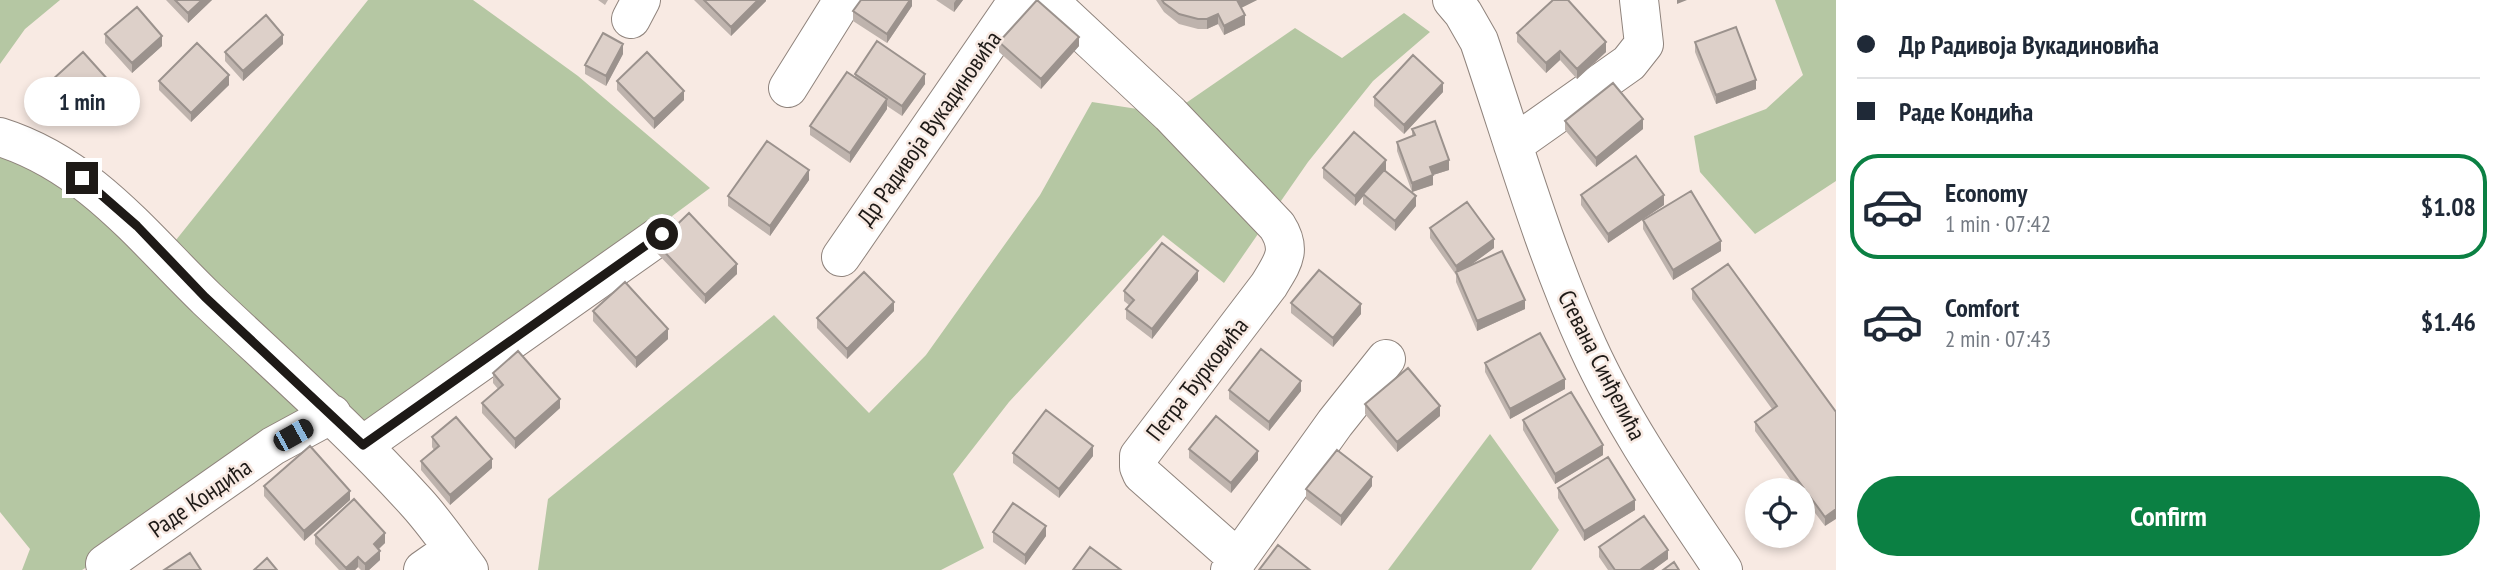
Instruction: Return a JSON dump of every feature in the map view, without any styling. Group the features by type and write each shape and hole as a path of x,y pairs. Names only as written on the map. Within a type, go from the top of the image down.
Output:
{"street":[{"path":"788,88 843,0"},
{"name":"Др Радивоја Вукадиновића","path":"841,257 1018,0"},
{"name":"Петра Ђурковића","path":"1048,0 1170,114 1277,226 1283,236 1296,233 1269,285 1139,456 1142,474 1234,564 1335,423 1386,359"},
{"name":"Стевана Синђелића","path":"1452,0 1479,41 1543,237 1589,350 1632,428 1723,570"},
{"path":"1513,145 1629,63 1644,44 1639,0"},
{"path":"0,137 53,160 82,178 137,226 205,297 332,414 419,505 448,563"},
{"path":"363,445 662,234"},
{"name":"Раде Кондића","path":"106,564 274,446 332,414"}],"green space":[{"path":"0,0 60,0 25,29 0,64"},
{"path":"368,0 473,0 578,76 710,188 363,445 330,415 82,570 22,570 30,549 0,512 0,139 164,255"},
{"path":"1775,0 1836,0 1836,181 1755,234 1700,172 1694,136 1766,109 1803,75"},
{"path":"1404,13 1430,32 1373,81 1308,162 1224,283 1163,235 1009,402 953,474 984,548 941,570 538,570 548,499 774,315 869,413 926,355 1040,195 1092,102 1170,114 1295,28 1342,58"},
{"path":"1490,434 1559,530 1531,570 1388,570"}],"building":[{"path":"175,0 202,0 188,13"},
{"path":"704,0 758,0 731,27"},
{"path":"861,0 910,0 887,34 853,11"},
{"path":"1037,0 1079,37 1041,79 999,42"},
{"path":"1162,0 1237,0 1245,15 1224,26 1218,14 1207,19 1198,19 1179,14"},
{"path":"1553,0 1568,0 1606,42 1577,69 1560,51 1546,63 1517,33"},
{"path":"137,7 162,36 132,63 105,34"},
{"path":"266,15 283,35 243,71 225,52"},
{"path":"1736,27 1756,80 1716,95 1695,42"},
{"path":"603,33 623,44 606,76 585,65"},
{"path":"877,41 925,74 902,106 855,74"},
{"path":"197,43 229,75 191,113 159,81"},
{"path":"83,52 110,82 79,109 52,80"},
{"path":"647,52 684,91 654,119 617,81"},
{"path":"1413,55 1443,83 1404,125 1374,97"},
{"path":"847,72 887,99 850,153 810,126"},
{"path":"1613,83 1643,119 1596,158 1565,121"},
{"path":"1435,121 1449,160 1430,167 1433,175 1412,183 1397,142 1415,135 1412,129"},
{"path":"1354,132 1386,160 1355,196 1323,168"},
{"path":"767,141 809,170 770,226 728,196"},
{"path":"1636,156 1664,195 1608,234 1581,195"},
{"path":"1384,170 1416,196 1395,221 1363,194"},
{"path":"1691,191 1721,241 1673,270 1643,220"},
{"path":"1467,202 1494,239 1456,266 1430,228"},
{"path":"689,213 737,264 705,295 657,244"},
{"path":"1162,243 1198,271 1152,329 1126,309 1134,300 1124,291"},
{"path":"1502,251 1525,300 1477,321 1456,272"},
{"path":"1728,264 1836,412 1836,509 1825,517 1815,503 1815,478 1796,478 1755,422 1777,406 1692,289"},
{"path":"1319,270 1361,304 1333,338 1291,303"},
{"path":"864,272 894,302 847,349 817,318"},
{"path":"625,282 668,329 636,358 593,311"},
{"path":"1540,333 1565,379 1510,409 1485,363"},
{"path":"1261,349 1301,381 1269,422 1229,390"},
{"path":"518,351 560,399 515,439 482,403 503,385 493,373"},
{"path":"1408,368 1440,406 1397,442 1365,404"},
{"path":"1571,392 1603,445 1555,474 1523,420"},
{"path":"1046,410 1093,446 1059,489 1013,453"},
{"path":"1216,416 1258,451 1231,483 1189,449"},
{"path":"456,417 492,459 450,495 421,461 439,446 432,437"},
{"path":"310,446 350,491 304,531 264,486"},
{"path":"1337,450 1372,477 1341,516 1306,489"},
{"path":"1608,457 1635,500 1584,531 1558,488"},
{"path":"354,499 385,533 374,544 380,551 365,564 358,557 346,568 315,535"},
{"path":"1013,503 1046,526 1025,555 993,532"},
{"path":"1644,516 1668,550 1640,570 1615,570 1599,547"},
{"path":"1278,545 1310,570 1259,570"},
{"path":"1090,547 1121,570 1073,570"},
{"path":"190,553 201,570 164,570"},
{"path":"267,558 277,570 254,570"},
{"path":"1674,562 1679,570 1663,570"}],"route":[{"path":"82,178 137,226 205,297 363,445 662,234"}]}
